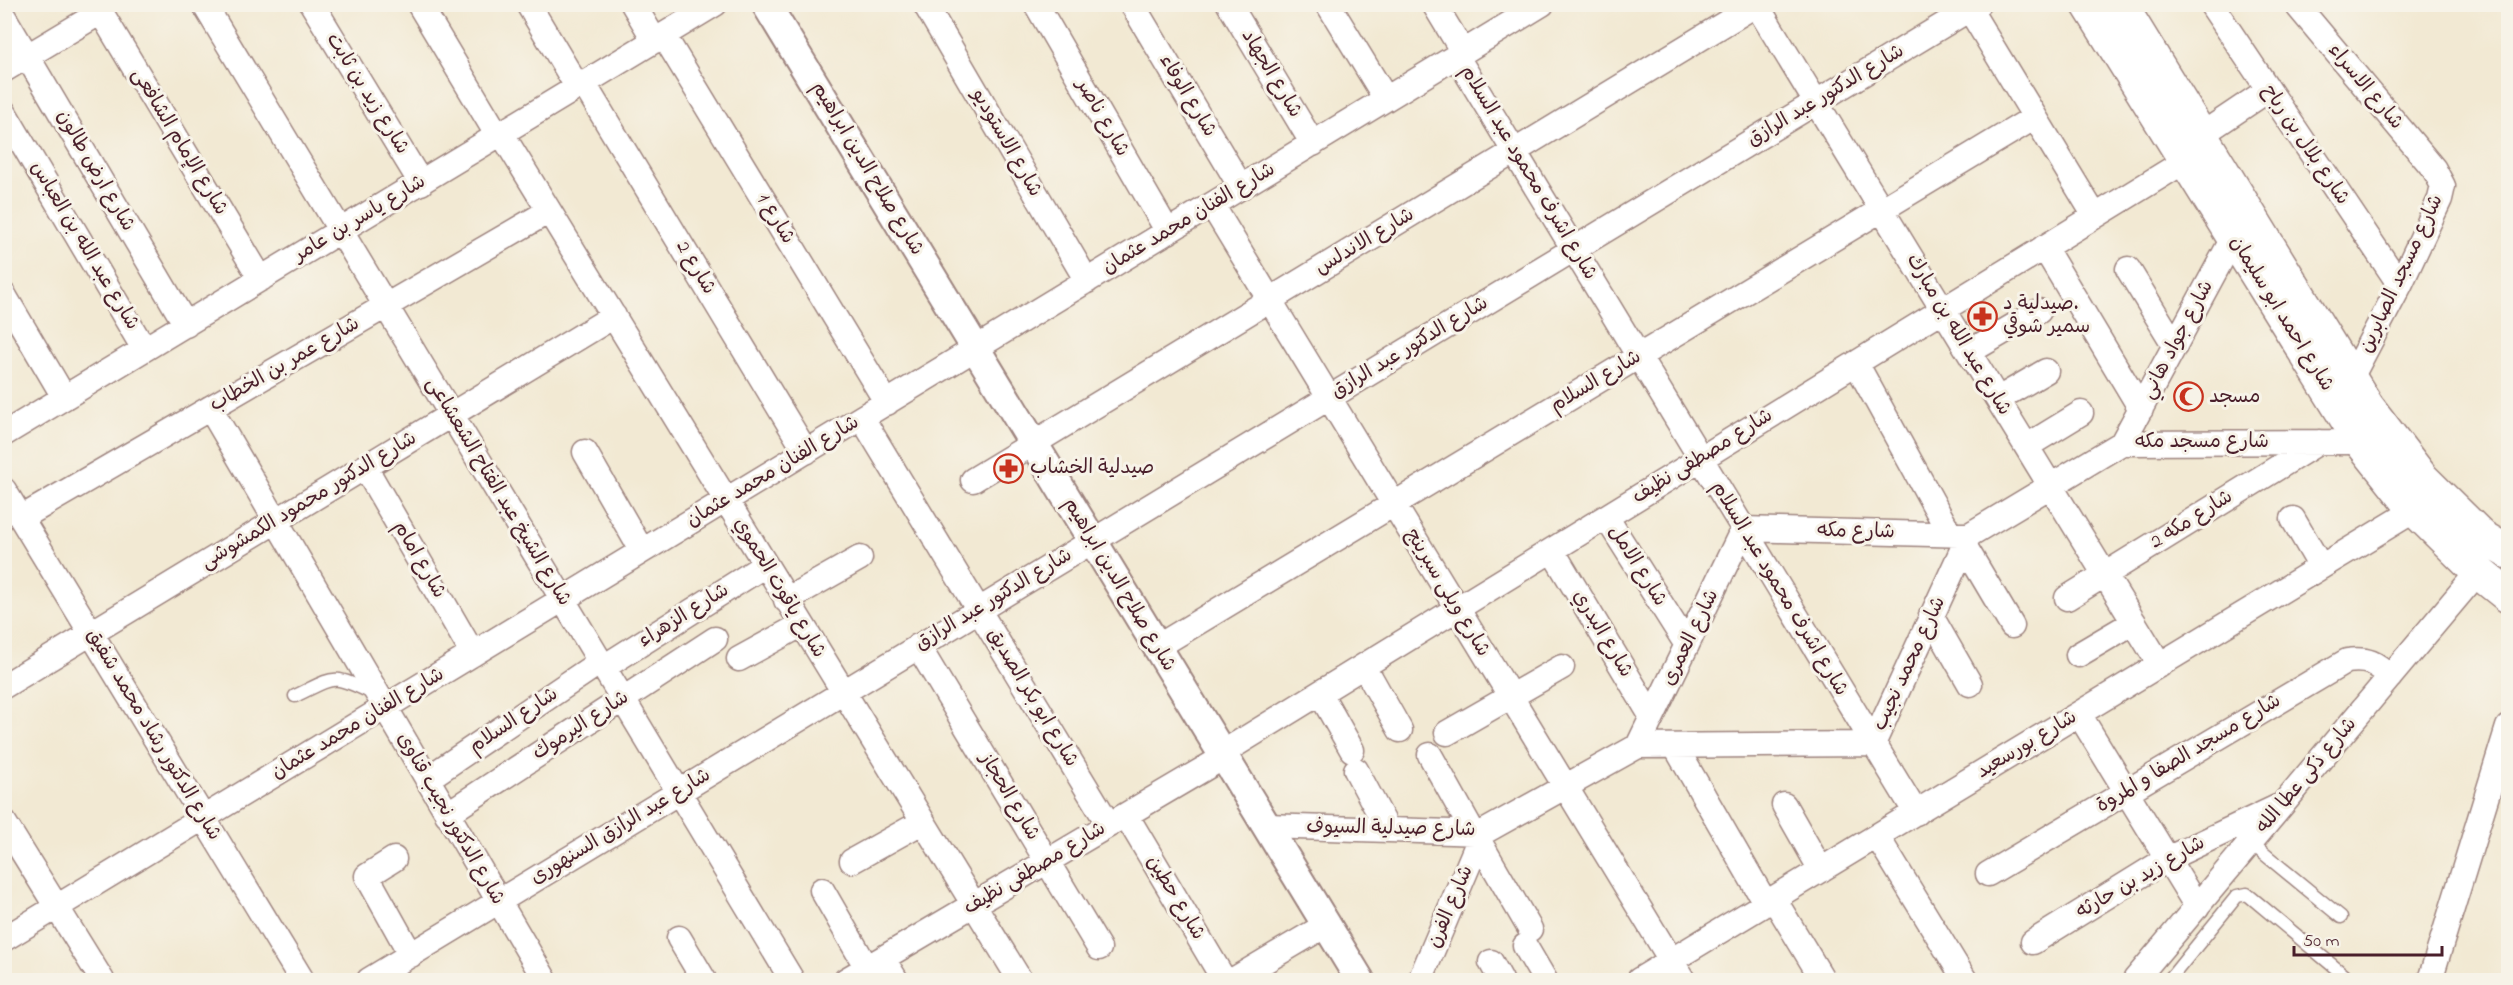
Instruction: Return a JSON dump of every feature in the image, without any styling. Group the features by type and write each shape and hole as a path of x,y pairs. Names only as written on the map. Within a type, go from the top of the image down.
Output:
{"main road":[{"name":"شارع احمد ابو سليمان","path":"2088,4 2193,148 2351,378 2367,406 2374,437 2422,478 2482,537 2508,552"},
{"name":"شارع احمد ابو سليمان","path":"2121,4 2193,148 2233,238 2374,437 2415,510 2478,572 2508,596"}],"street":[{"name":"شارع زيد بن ثابت","path":"312,4 421,183"},
{"name":"شارع ياقوت الحموي","path":"419,4 614,316 1020,981"},
{"name":"شارع 2","path":"528,4 806,452"},
{"name":"شارع 1","path":"633,4 659,38 887,403"},
{"name":"شارع ياسر بن عامر","path":"4,434 715,4"},
{"name":"شارع صلاح الدين ابراهيم","path":"766,4 1360,981"},
{"name":"شارع الاستوديو","path":"924,4 1087,281"},
{"name":"شارع ناصر","path":"1035,4 1168,232"},
{"name":"شارع الوفاء","path":"1132,4 1241,187"},
{"name":"شارع الجهاد","path":"1229,4 1313,144"},
{"path":"1328,4 1386,99"},
{"name":"شارع اشرف محمود عبد السلام","path":"1434,4 1515,152 1916,813"},
{"name":"شارع الفنان محمد عثمان","path":"4,939 204,818 382,702 473,654 563,600 1542,4"},
{"name":"شارع بلال بن رباح","path":"2211,4 2400,285"},
{"name":"شارع الاسراء","path":"2296,4 2434,169"},
{"name":"شارع عبد الله بن مبارك","path":"1756,5 2160,665"},
{"name":"شارع الاندلس","path":"973,480 1756,5"},
{"path":"1974,7 2035,117 2096,216"},
{"name":"شارع الدكتور عبد الرازق","path":"842,692 1974,7"},
{"path":"4,70 98,8"},
{"name":"شارع الإمام الشافعى","path":"98,8 261,279"},
{"name":"شارع الشيخ عبد الفتاح الشعشاعى","path":"214,8 340,231 792,981"},
{"name":"شارع ارض طالون","path":"4,17 186,325"},
{"name":"شارع مصطفى نظيف","path":"846,981 1117,820 2096,216 2193,148 2268,90"},
{"name":"شارع عبد الله بن العباس","path":"4,112 144,349"},
{"name":"شارع السلام","path":"1157,647 2035,117"},
{"name":"شارع مسجد الصابرين","path":"2351,378 2400,285 2442,192 2441,180 2434,169"},
{"name":"شارع ويلى سبرينج","path":"1212,205 1677,971"},
{"name":"شارع عمر بن الخطاب","path":"21,518 549,211"},
{"name":"شارع جواد هاني","path":"2122,443 2233,238"},
{"path":"2044,247 2141,409"},
{"path":"2128,269 2175,346"},
{"path":"4,295 64,398"},
{"path":"1969,352 2039,310"},
{"name":"شارع الدكتور محمود الكمشوشى","path":"4,686 614,316"},
{"path":"1856,363 2012,626"},
{"path":"1998,399 2046,371"},
{"name":"شارع الدكتور نجيب قناوى","path":"210,408 545,981"},
{"path":"2026,446 2081,413"},
{"name":"شارع ابو بكر الصديق","path":"862,417 978,609 1117,820"},
{"name":"شارع مسجد مكه","path":"1961,538 2122,443 2319,442 2374,437"},
{"name":"شارع مكه 2","path":"2067,598 2319,442"},
{"path":"585,452 642,551"},
{"name":"شارع امام","path":"365,467 473,654"},
{"name":"شارع الدكتور رشاد محمد شفيق","path":"4,490 302,981"},
{"name":"شارع بورسعيد","path":"1639,981 1677,971 1770,901 2415,510"},
{"name":"شارع الامل","path":"1606,517 1687,645"},
{"path":"2293,519 2321,567"},
{"name":"شارع مكه","path":"1743,529 1961,538"},
{"name":"شارع العمرى","path":"1638,746 1743,529"},
{"name":"شارع محمد نجيب","path":"1638,746 1873,744 1932,616 1961,538"},
{"name":"شارع البدري","path":"1552,550 1652,717"},
{"path":"786,600 860,558"},
{"name":"شارع الزهراء","path":"602,665 765,566"},
{"name":"شارع ذكى عطا الله","path":"2135,981 2478,572"},
{"path":"1932,616 1970,684"},
{"path":"2078,655 2134,622"},
{"path":"739,659 801,625"},
{"name":"شارع اليرموك","path":"447,814 715,639"},
{"name":"شارع الحجاز","path":"918,646 1100,948"},
{"name":"شارع مسجد الصفا و المروة","path":"1988,874 2347,661 2360,659 2371,661 2390,677"},
{"name":"شارع السلام","path":"427,780 602,665"},
{"path":"1364,666 1400,730"},
{"path":"1447,733 1562,667"},
{"name":"شارع عبد الرازق السنهورى","path":"369,981 842,692"},
{"path":"1320,693 1388,830"},
{"path":"2079,714 2197,907"},
{"path":"2430,981 2508,727"},
{"name":"شارع صيدلية السيوف","path":"1266,826 1478,835 1638,746"},
{"path":"1675,746 1770,901 1823,981"},
{"path":"1430,755 1478,835 1527,937 1545,981"},
{"name":"شارع زيد بن حارثه","path":"2033,942 2167,859 2284,803"},
{"path":"1784,805 1821,870"},
{"name":"شارع حطين","path":"1117,820 1224,981"},
{"path":"4,822 13,856 57,907 102,981"},
{"path":"852,861 922,822"},
{"name":"شارع الفرن","path":"1420,981 1478,835"},
{"path":"1877,836 1965,981"},
{"path":"394,859 368,874 367,879 411,955"},
{"path":"822,890 875,964 896,981"},
{"path":"1233,981 1326,925"},
{"path":"679,938 704,981"}],"lane":[{"path":"295,696 335,678 345,680 382,702"},
{"path":"2251,843 2341,917"},
{"path":"2169,981 2237,896 2243,893 2350,981"}],"place":[{"name":"صيدلية د. سمير شوقي","path":"1982,316"},
{"name":"مسجد","path":"2188,397"},
{"name":"صيدلية الخشاب","path":"1009,468"}]}
